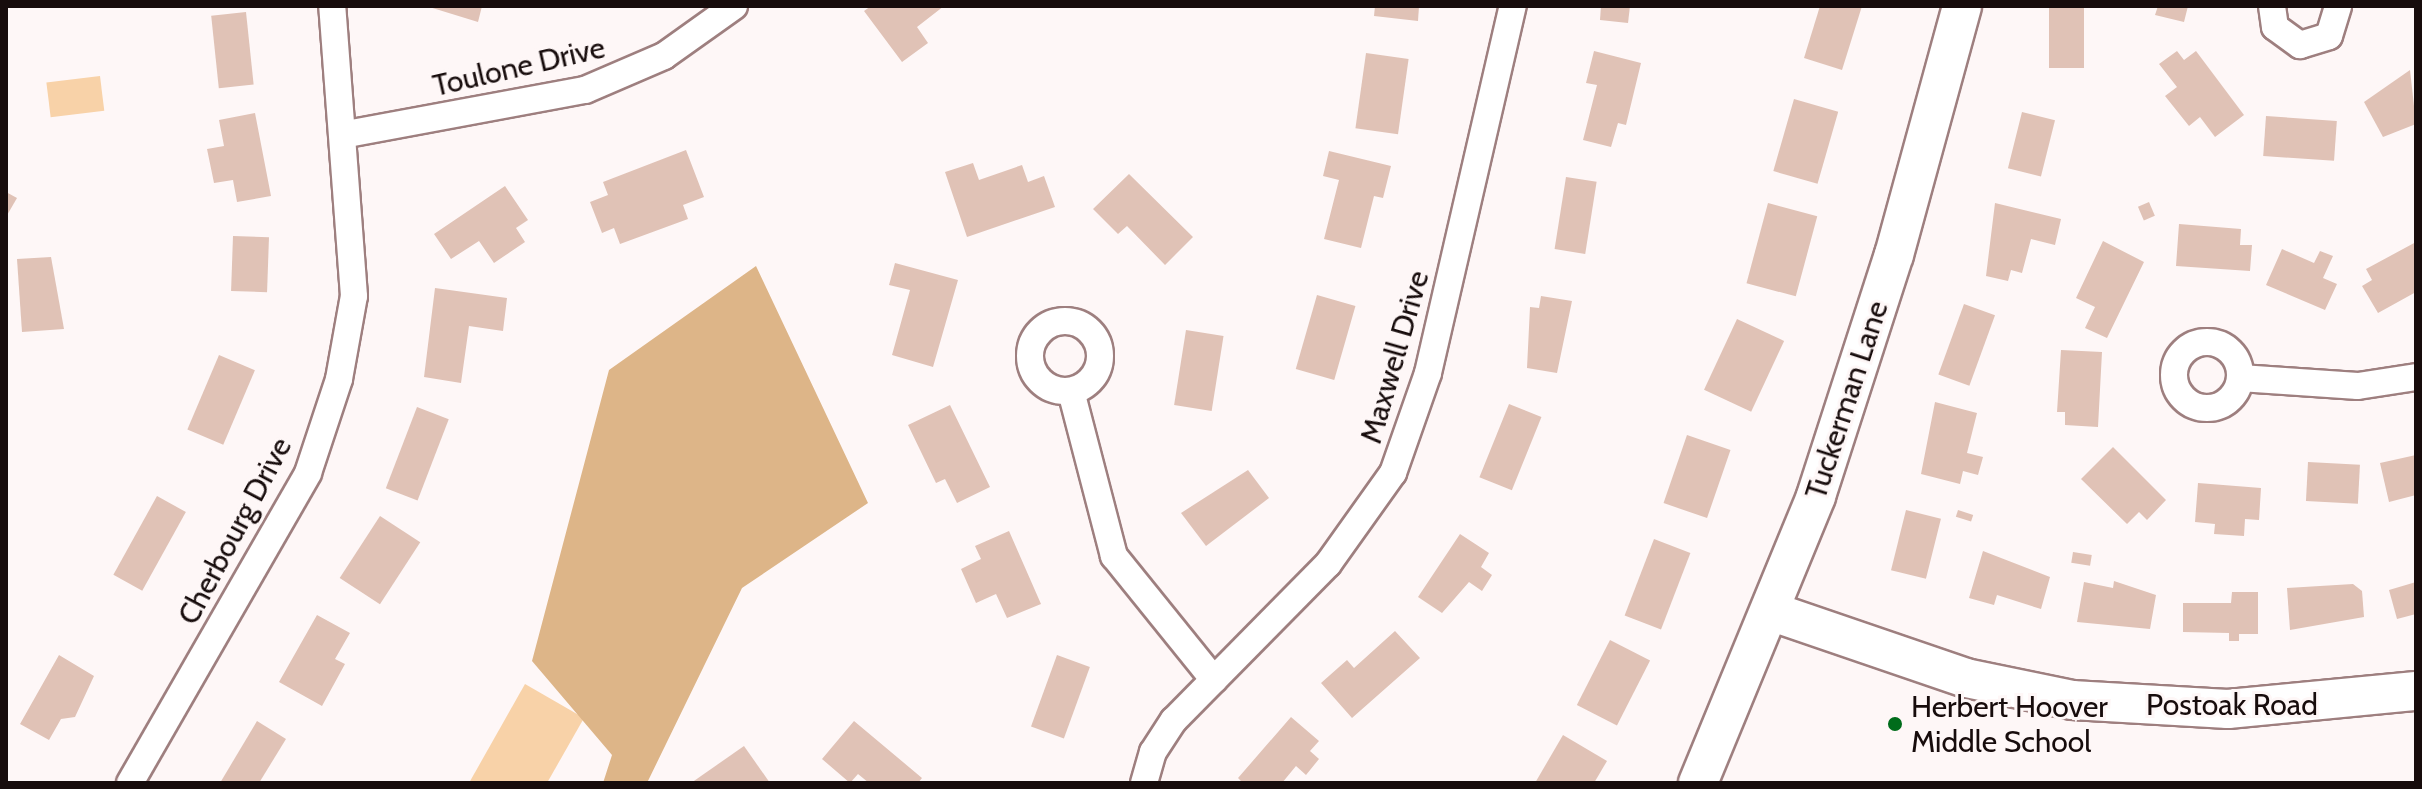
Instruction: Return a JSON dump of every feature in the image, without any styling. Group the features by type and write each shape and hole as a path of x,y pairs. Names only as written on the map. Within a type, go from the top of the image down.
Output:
{"main road":[{"name":"Tuckerman Lane","path":"1698,783 1773,612 1880,301 1962,6"},
{"name":"Postoak Road","path":"1773,612 1966,678 2072,700 2228,709 2416,691"}],"street":[{"name":"Cherbourg Drive","path":"130,783 280,524 326,426 354,296 347,134 332,6"},
{"name":"Toulone Drive","path":"347,134 585,90 664,56 734,6"},
{"name":"Maxwell Drive","path":"1144,783 1153,752 1174,720 1353,535 1393,473 1428,373 1513,6"},
{"path":"2272,6 2275,27 2300,45 2329,36 2338,6"},
{"path":"2240,378 2358,386 2416,377"},
{"path":"1071,391 1114,556 1214,680"}],"shaded area":[{"path":"100,76 104,111 51,117 46,83"},
{"path":"756,266 868,503 742,588 647,783 603,783 612,755 532,661 609,370"},
{"path":"525,684 584,718 547,783 469,783"}],"building":[{"path":"426,6 482,6 478,22"},
{"path":"871,6 944,6 917,27 928,43 902,62 864,11"},
{"path":"1375,6 1419,6 1418,21 1374,16"},
{"path":"1601,6 1630,6 1628,23 1600,20"},
{"path":"1820,6 1862,6 1842,70 1804,58"},
{"path":"2049,6 2084,6 2084,68 2049,68"},
{"path":"2158,6 2188,6 2184,22 2155,15"},
{"path":"246,12 254,85 219,88 211,16"},
{"path":"1594,51 1641,63 1626,125 1618,123 1611,147 1583,140 1597,85 1586,83"},
{"path":"2177,51 2184,60 2196,51 2244,115 2215,137 2200,117 2189,126 2165,96 2177,87 2159,64"},
{"path":"1366,53 1409,59 1398,134 1355,128"},
{"path":"2410,70 2416,124 2383,137 2364,102"},
{"path":"1794,99 1838,112 1818,184 1773,171"},
{"path":"2022,112 2055,120 2041,177 2008,168"},
{"path":"255,113 271,196 237,202 233,180 214,183 207,149 224,146 219,120"},
{"path":"2266,116 2337,121 2334,161 2263,156"},
{"path":"686,150 704,197 683,205 688,219 620,244 614,228 602,233 590,202 608,195 603,182"},
{"path":"1329,151 1391,166 1383,198 1374,196 1361,248 1324,239 1339,180 1323,176"},
{"path":"973,163 979,180 1022,165 1028,182 1044,176 1055,207 967,237 945,172"},
{"path":"1129,174 1193,237 1165,265 1127,226 1118,234 1093,209"},
{"path":"1566,177 1597,182 1585,254 1555,249"},
{"path":"505,186 528,220 516,228 525,242 494,263 479,241 451,259 434,234"},
{"path":"6,192 17,198 6,217"},
{"path":"2149,202 2155,216 2144,220 2138,207"},
{"path":"1768,203 1817,216 1796,296 1747,283"},
{"path":"1995,203 2061,219 2055,245 2031,239 2022,273 2011,270 2008,281 1986,276"},
{"path":"2179,224 2241,229 2240,245 2252,245 2250,271 2176,266"},
{"path":"233,236 269,237 267,292 231,291"},
{"path":"2103,241 2144,262 2107,338 2085,328 2095,307 2076,298"},
{"path":"2416,242 2416,292 2378,313 2362,286 2372,280 2366,269"},
{"path":"2282,249 2314,263 2320,251 2333,256 2323,278 2337,284 2325,310 2266,285"},
{"path":"51,257 64,329 22,332 17,259"},
{"path":"895,263 958,280 933,367 892,355 910,290 889,285"},
{"path":"435,288 507,298 503,331 469,326 461,383 424,377"},
{"path":"1317,295 1355,306 1334,380 1296,369"},
{"path":"1541,296 1572,301 1557,373 1527,368 1530,307 1539,308"},
{"path":"1964,304 1995,315 1969,386 1938,374"},
{"path":"1737,319 1784,341 1751,412 1704,390"},
{"path":"1186,330 1224,336 1212,411 1174,405"},
{"path":"2061,350 2102,352 2098,427 2065,425 2065,412 2057,412"},
{"path":"219,355 255,370 223,445 187,430"},
{"path":"1935,402 1977,413 1967,453 1983,457 1978,475 1963,471 1960,484 1921,474"},
{"path":"1509,404 1541,417 1512,490 1479,477"},
{"path":"950,405 990,487 957,503 945,479 936,483 908,425"},
{"path":"417,407 449,419 418,500 386,488"},
{"path":"1687,435 1730,450 1707,518 1664,503"},
{"path":"2113,447 2166,500 2147,520 2139,512 2127,524 2081,479"},
{"path":"2416,455 2416,495 2389,502 2380,463"},
{"path":"2308,462 2360,465 2358,504 2306,501"},
{"path":"1248,470 1269,498 1206,546 1181,513"},
{"path":"2198,483 2261,488 2259,520 2245,519 2244,536 2214,534 2215,524 2195,522"},
{"path":"157,496 186,512 142,591 113,575"},
{"path":"1906,510 1941,519 1926,579 1891,570"},
{"path":"1958,510 1973,515 1971,522 1956,517"},
{"path":"380,516 420,542 380,604 340,578"},
{"path":"1009,531 1041,604 1007,618 996,594 976,603 961,569 981,559 975,546"},
{"path":"1460,534 1489,553 1481,567 1492,575 1482,591 1469,582 1442,613 1418,597"},
{"path":"1654,539 1690,553 1661,630 1625,616"},
{"path":"1983,551 2050,577 2041,609 1997,595 1994,605 1969,598"},
{"path":"2073,552 2092,555 2090,566 2071,563"},
{"path":"2114,581 2156,595 2150,629 2077,622 2084,582 2113,588"},
{"path":"2416,582 2416,614 2397,619 2389,590"},
{"path":"2353,584 2362,591 2364,617 2290,630 2287,588"},
{"path":"2232,592 2258,592 2258,634 2239,634 2239,641 2229,641 2229,633 2183,632 2183,603 2231,603"},
{"path":"317,615 350,633 335,659 345,664 322,706 279,682"},
{"path":"1395,631 1420,658 1352,718 1321,683 1347,660 1354,668"},
{"path":"1610,640 1650,660 1617,725 1577,705"},
{"path":"59,655 94,676 75,717 61,719 49,740 20,724"},
{"path":"1057,655 1090,667 1064,738 1031,726"},
{"path":"1291,717 1319,741 1310,751 1319,759 1306,775 1296,766 1282,783 1243,783 1238,778"},
{"path":"257,721 286,739 259,783 220,783"},
{"path":"854,721 922,778 918,783 869,783 858,774 850,783 822,759"},
{"path":"1563,735 1607,761 1594,783 1535,783"},
{"path":"744,746 770,783 691,783"}],"place":[{"name":"Herbert Hoover Middle School","path":"1895,724"}]}
